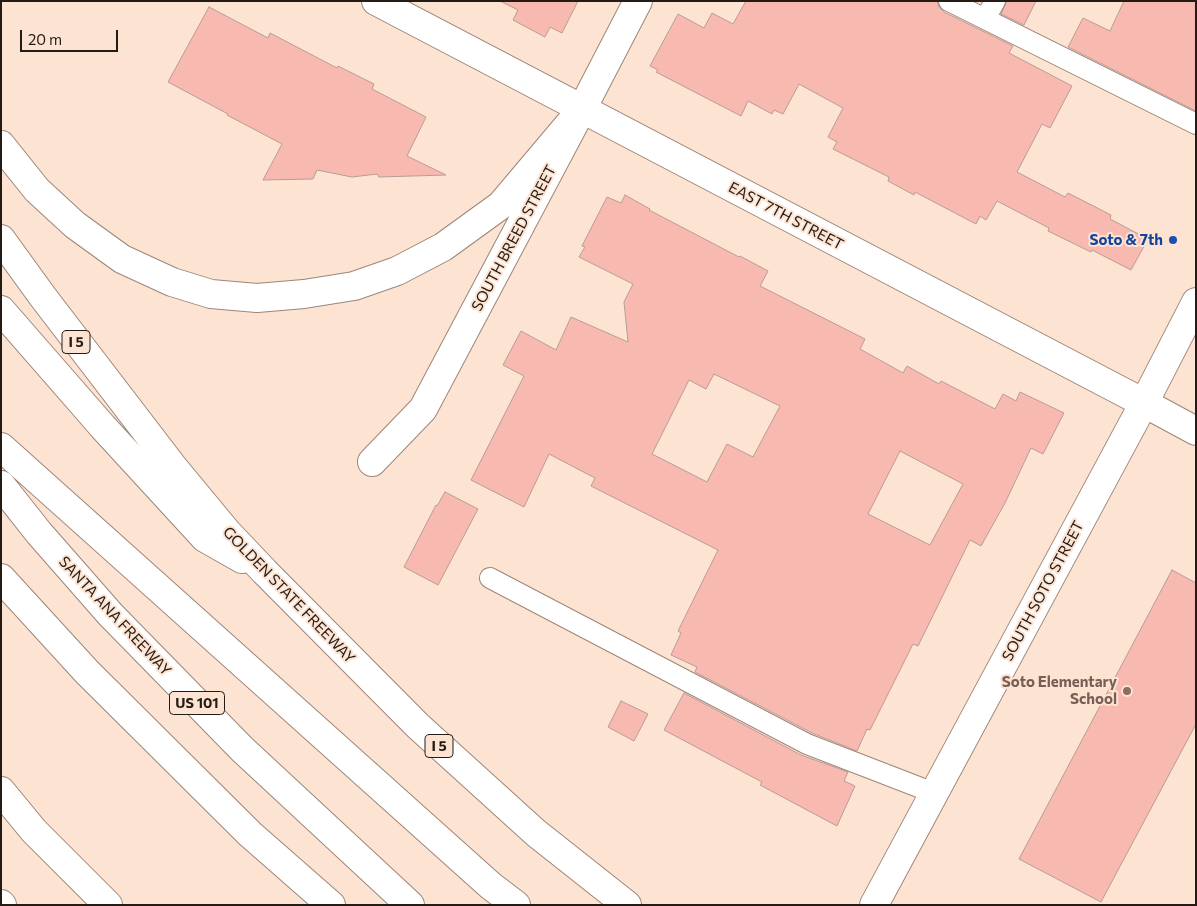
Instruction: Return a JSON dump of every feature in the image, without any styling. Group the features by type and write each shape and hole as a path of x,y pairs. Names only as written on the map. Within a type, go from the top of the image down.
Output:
{"main road":[{"name":"EAST 7TH STREET","path":"376,1 1196,431"},
{"name":"SOUTH BREED STREET","path":"372,462 423,409 638,1"},
{"path":"1,145 37,190 75,225 122,259 172,282 211,294 257,298 304,294 354,286 397,271 443,247 501,205 582,109"},
{"name":"GOLDEN STATE FREEWAY","path":"1,238 43,297 174,468 227,532 418,726 536,832 628,905"},
{"name":"SOUTH SOTO STREET","path":"874,905 1144,403 1196,302"},
{"path":"1,310 103,427 205,538 265,572"},
{"path":"1,447 491,886 516,905"},
{"name":"SANTA ANA FREEWAY","path":"1,485 39,533 110,614 242,749 410,905"},
{"path":"1,578 87,672 243,827 331,905"},
{"path":"1,791 34,832 108,905"}],"lane":[{"path":"949,1 1196,124"},
{"path":"986,19 995,1"},
{"path":"490,578 807,744 934,793"}],"building":[{"path":"500,1 578,1 562,33 550,27 545,37 513,20 518,10"},
{"path":"746,1 937,1 939,7 944,12 1013,46 1009,53 1072,86 1050,128 1042,124 1017,172 1065,197 1068,193 1111,215 1110,219 1148,239 1131,270 1092,250 1091,252 1048,231 1049,228 997,201 986,220 980,216 976,224 915,192 914,195 888,181 889,177 833,149 837,142 828,137 843,108 799,84 783,114 774,110 772,114 748,101 741,116 656,72 658,70 650,66 678,14 704,28 712,13 733,24"},
{"path":"1007,1 1036,1 1024,25 1001,14"},
{"path":"1124,1 1196,1 1196,111 1068,47 1083,18 1110,31"},
{"path":"209,7 268,38 270,33 337,68 338,66 374,84 372,89 426,117 407,156 446,175 379,177 377,174 352,177 317,170 313,179 263,180 282,144 168,82"},
{"path":"625,195 649,210 768,271 760,286 865,339 860,349 903,373 907,366 939,384 941,381 995,409 1003,394 1016,401 1020,392 1064,413 1043,454 1031,448 1005,503 981,546 970,540 918,646 913,644 870,730 867,729 857,751 812,733 695,672 697,667 671,655 681,633 678,631 718,550 591,486 595,478 549,454 524,507 471,480 524,376 503,365 521,331 556,350 571,317 628,342 624,302 633,284 579,257 585,247 582,246 607,197 621,203","holes":["714,374 780,406 753,457 727,444 707,482 652,454 689,380 706,389","900,451 963,484 930,545 868,514"]},
{"path":"445,492 478,509 438,585 404,567 436,505"},
{"path":"1172,570 1196,583 1196,724 1101,902 1019,859"},
{"path":"684,693 801,755 848,772 844,781 855,786 837,826 760,785 762,782 664,730"},
{"path":"621,701 648,714 634,741 608,727"}],"place":[{"name":"Soto & 7th","path":"1173,240"},
{"name":"Soto Elementary School","path":"1127,691"}]}
